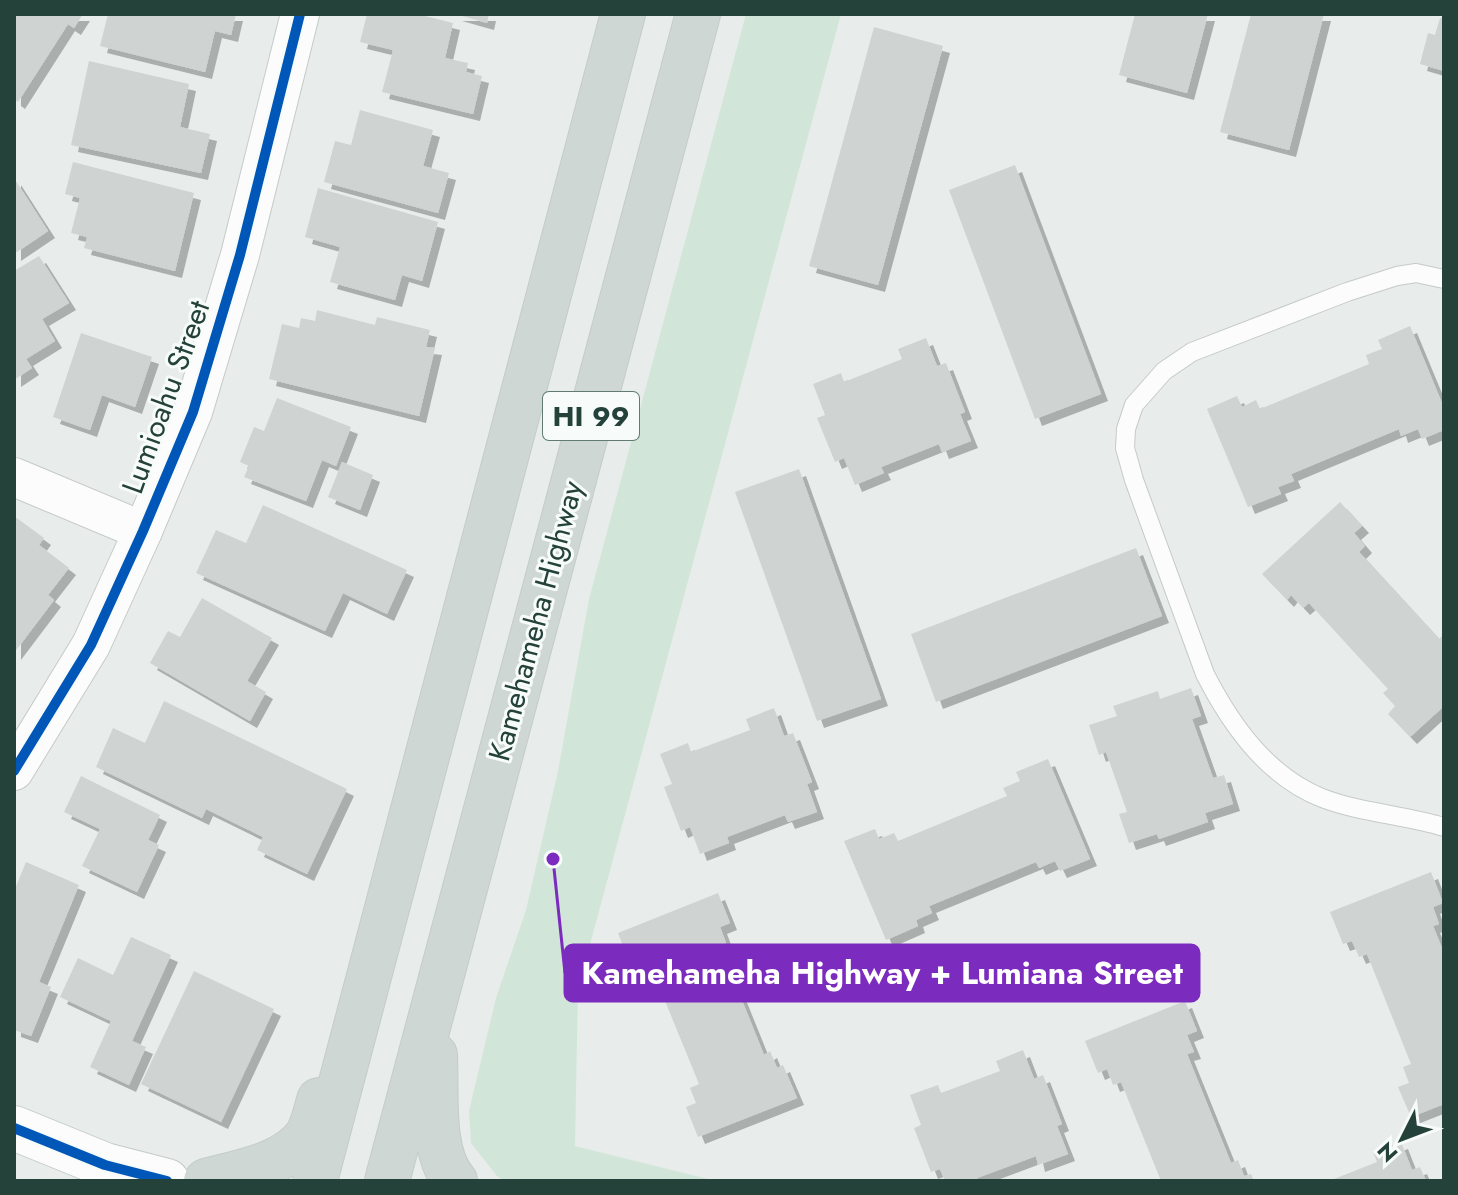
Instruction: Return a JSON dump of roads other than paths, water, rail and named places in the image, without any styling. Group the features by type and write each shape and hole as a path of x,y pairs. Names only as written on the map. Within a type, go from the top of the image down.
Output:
{"main road":[{"name":"HI 99","path":"315,1181 623,14"},
{"name":"Kamehameha Highway","path":"387,1181 698,14"},
{"path":"432,1014 436,1127 441,1152 455,1181"},
{"path":"206,1181 281,1158 296,1147 307,1135 337,1057 357,1023"}],"street":[{"name":"Lumioahu Street","path":"14,771 91,645 193,412 240,255 300,14"},
{"path":"14,477 143,531"},
{"path":"14,1128 105,1165 167,1181"}],"lane":[{"path":"1444,279 1416,273 1397,276 1192,352 1164,371 1134,405 1125,439 1134,480 1205,674 1218,699 1250,745 1299,786 1323,798 1444,827"}],"place":[{"name":"Kamehameha Highway + Lumiana Street","path":"553,859"}]}
